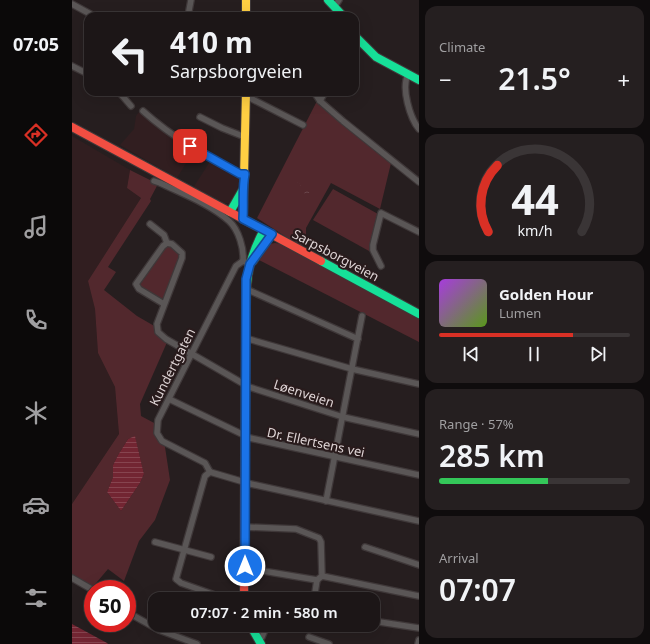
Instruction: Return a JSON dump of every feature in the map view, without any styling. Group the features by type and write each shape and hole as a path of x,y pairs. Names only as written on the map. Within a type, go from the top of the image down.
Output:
{"main road":[{"path":"246,0 246,12"},
{"path":"328,0 337,3"},
{"path":"359,42 378,60 419,80"},
{"path":"243,219 244,204 242,191 245,174 245,96"},
{"name":"Sarpsborgveien","path":"72,127 419,314"},
{"path":"230,212 242,191"},
{"path":"244,592 246,263 264,230"},
{"path":"246,263 272,234"},
{"path":"254,632 259,642"}],"street":[{"path":"189,12 191,0"},
{"path":"72,4 87,12"},
{"path":"72,66 84,72"},
{"path":"408,75 404,85 405,95 419,130"},
{"path":"122,96 131,106"},
{"path":"247,96 303,125"},
{"path":"317,96 419,182"},
{"path":"320,100 322,96"},
{"path":"143,111 164,130 240,174 245,174"},
{"path":"200,117 245,137"},
{"path":"154,181 202,204 230,222 244,252 246,263"},
{"path":"381,266 373,250 373,245 381,213 419,232"},
{"path":"150,224 164,235 167,243 179,249 182,253 182,258 164,304 139,289 136,284 163,246 167,243"},
{"name":"Kundertgaten","path":"210,472 205,463 162,441 157,433 158,420 236,266 246,263"},
{"path":"246,289 358,339"},
{"name":"Løenveien","path":"164,304 157,324 158,332 190,355 245,386 343,417 419,434"},
{"path":"326,501 362,316"},
{"path":"245,338 352,369 419,384"},
{"name":"Dr. Ellertsens vei","path":"169,399 245,437 419,475"},
{"path":"206,592 181,583 176,579 205,476 210,472 245,482 326,501 419,521"},
{"path":"245,527 296,529 319,538 321,542 320,578 316,592"},
{"path":"155,542 211,557"},
{"path":"365,546 419,565"},
{"path":"245,568 320,578 419,596"},
{"path":"72,578 84,585"},
{"path":"136,617 159,630 197,644"},
{"path":"380,622 419,628"},
{"path":"259,642 264,632"},
{"path":"309,637 329,644"},
{"path":"418,644 419,640"}],"shaded area":[{"path":"139,112 160,130 194,150 177,178 120,145 134,129 136,116"},
{"path":"72,136 130,170 127,188 141,198 88,281 95,309 98,353 115,387 119,434 72,504"},
{"path":"211,160 240,176 236,196 233,201 222,203 193,188"},
{"path":"135,436 144,474 140,483 121,511 107,492 113,477 113,465 118,455 128,439"},
{"path":"72,624 108,644 72,644"}],"green space":[{"path":"317,101 391,163 380,209 331,183 306,228 306,244 300,246 257,218"},
{"path":"130,170 158,184 150,199 151,201 108,267 116,272 104,290 137,316 156,327 168,340 140,404 141,416 156,424 165,447 170,480 155,520 139,541 124,580 108,569 99,580 84,580 84,585 72,578 72,504 119,434 115,387 98,353 95,309 88,281 141,198 127,188","holes":["135,437 144,474 140,483 121,511 107,492 113,477 113,465 118,455 128,439"]},
{"path":"300,176 314,183 308,195 298,190 301,184 297,182"},
{"path":"333,189 378,214 369,251 313,220"},
{"path":"270,244 281,244 419,317 419,342 259,260"},
{"path":"170,246 177,251 180,257 164,298 159,299 141,288 140,282 164,248"}],"traffic: fast":[{"path":"328,0 339,12"},
{"path":"359,40 376,57 419,80"},
{"path":"230,212 242,191"},
{"path":"246,308 249,268 255,249 264,230"},
{"path":"253,261 272,234"},
{"path":"321,261 419,314"},
{"path":"254,632 261,644"}],"traffic: slow":[{"path":"246,0 246,12"},
{"path":"243,219 246,96"}],"traffic: jam":[{"path":"72,127 321,261"},
{"path":"244,592 246,308"}],"route":[{"path":"190,146 240,174 245,174 242,191 244,204 243,219 272,234 262,250 250,264 246,279 245,566"}]}
